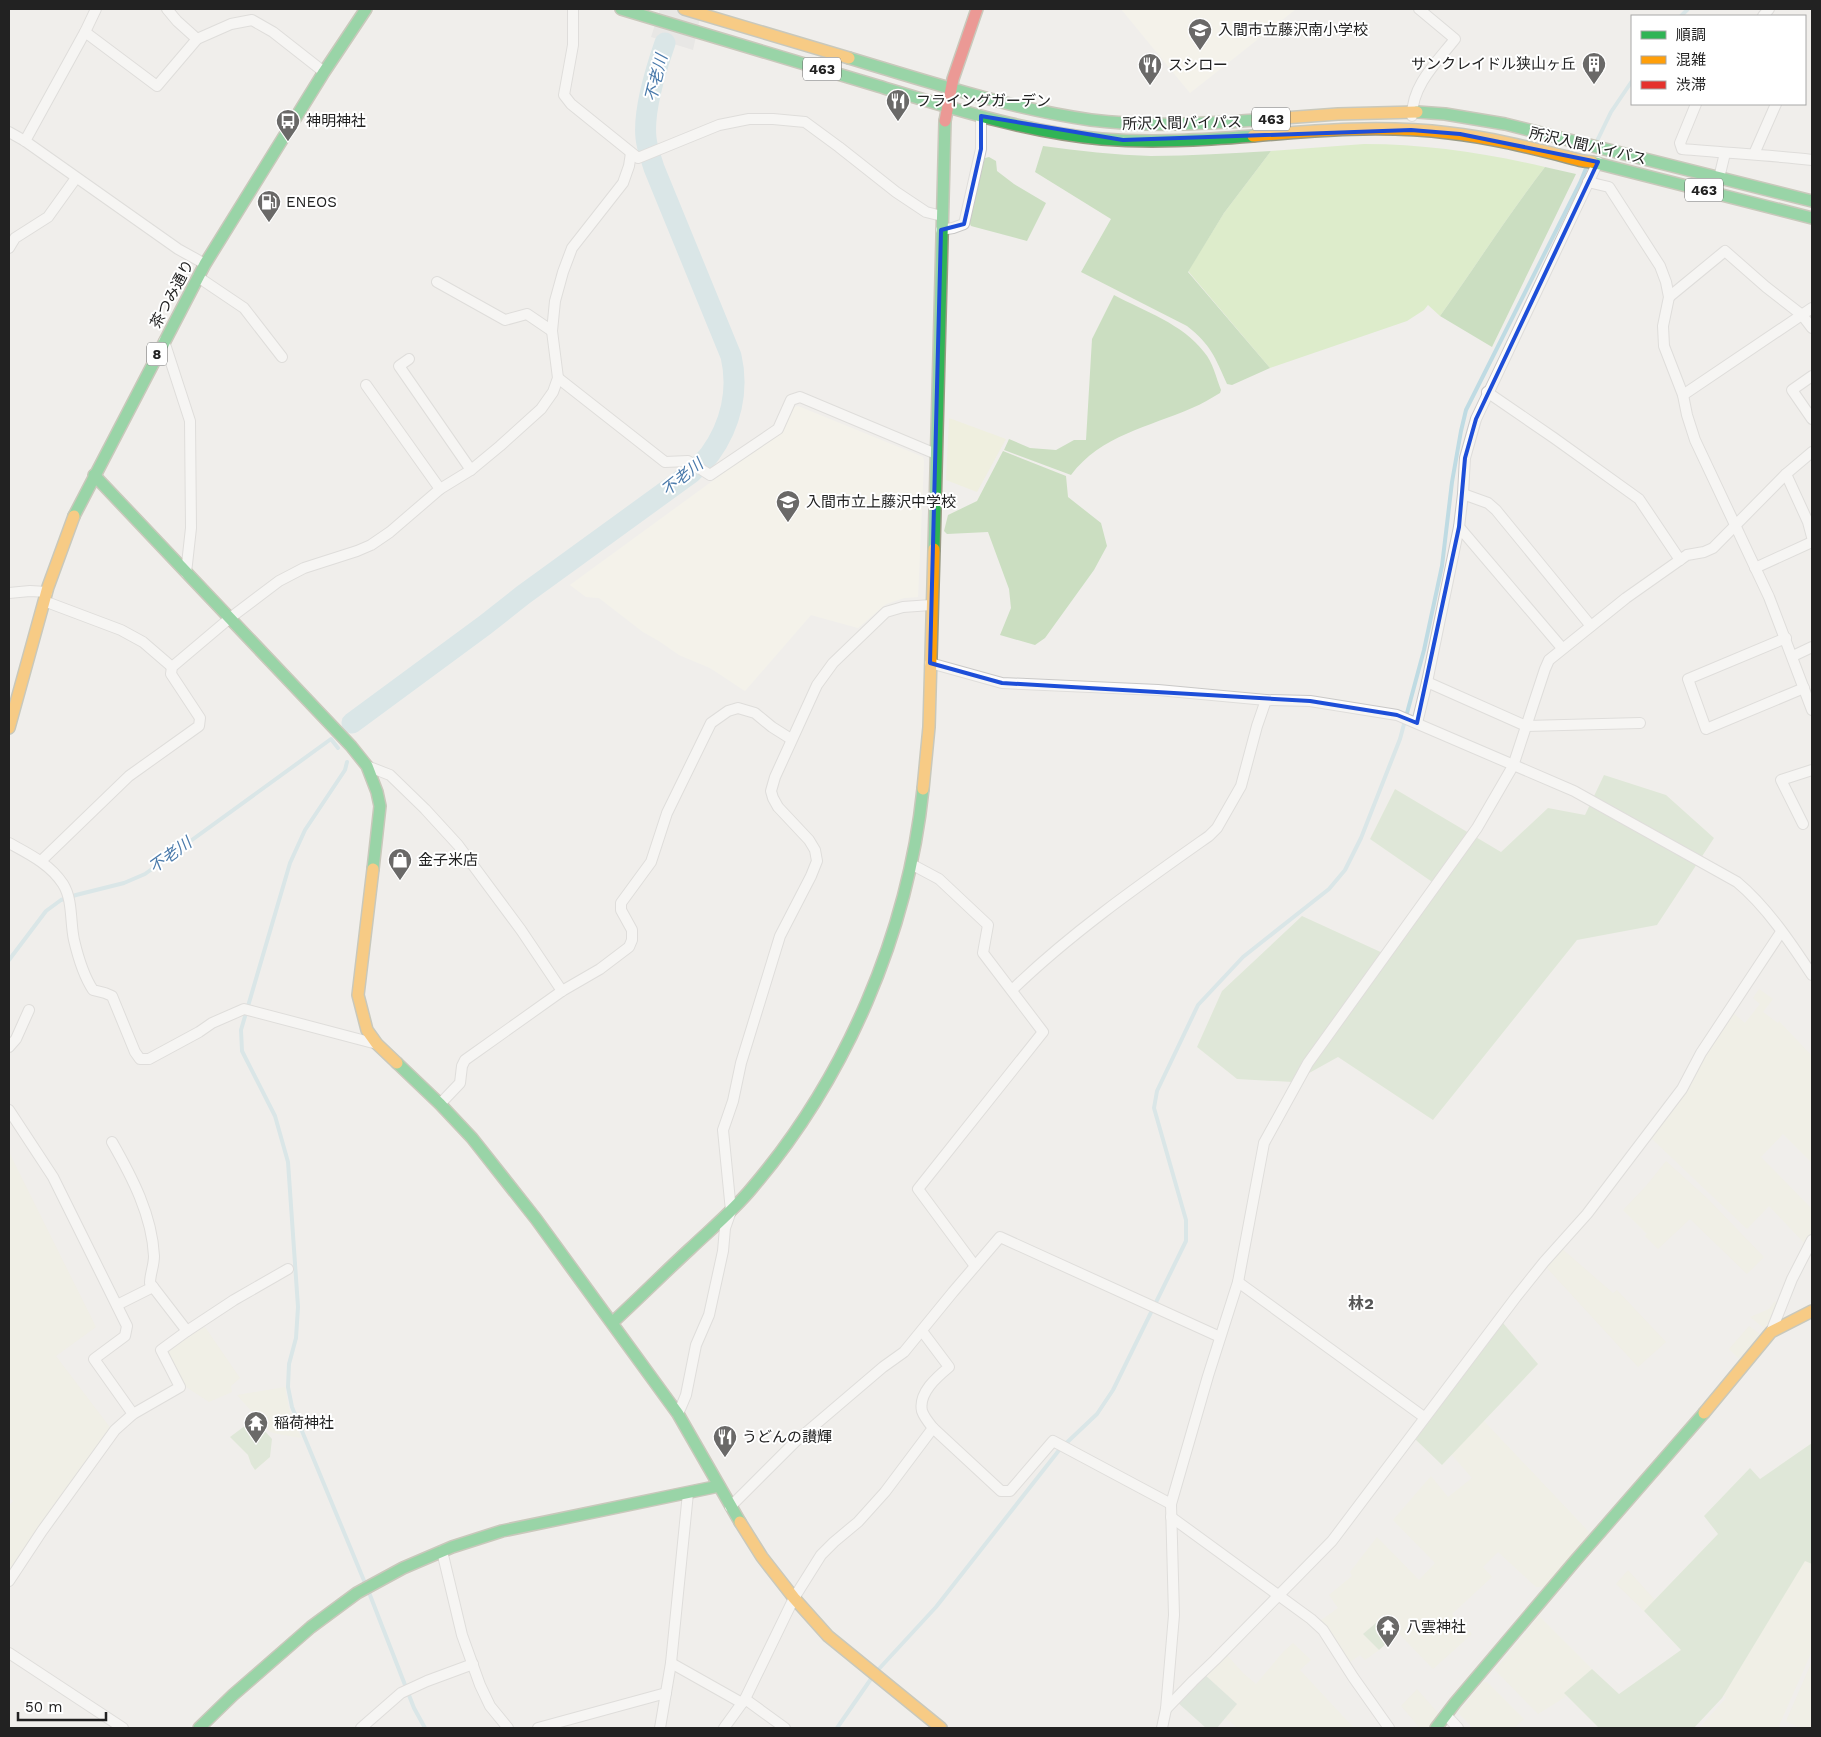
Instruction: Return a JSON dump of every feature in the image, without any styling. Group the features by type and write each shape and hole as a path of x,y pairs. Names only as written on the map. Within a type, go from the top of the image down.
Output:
{"main road":[{"name":"茶つみ通り","path":"9,728 46,596 68,530 94,475 205,264 324,72 366,9"},
{"name":"所沢入間バイパス","path":"620,9 981,116 1080,136 1123,140 1217,139 1368,129 1460,134 1583,161 1597,162 1812,218"},
{"name":"所沢入間バイパス","path":"684,9 951,89 1080,118 1124,123 1215,123 1319,114 1412,112 1460,116 1505,124 1606,151 1812,201"},
{"path":"612,1322 731,1211 759,1180 807,1116 849,1039 880,971 911,864 919,824 929,727 946,106 959,58 977,9"},
{"path":"94,475 351,746 367,766 380,806 358,995 367,1030 377,1044 440,1104 472,1138 536,1219 678,1414 730,1507 762,1557 794,1598 828,1636 941,1728"},
{"path":"1436,1728 1575,1561 1720,1395 1771,1332 1790,1320 1812,1311"},
{"path":"199,1728 272,1660 360,1591 442,1551 473,1539 502,1531 718,1486"}],"street":[{"path":"25,141 96,9"},
{"path":"167,9 197,39"},
{"path":"573,9 573,45 564,95 570,104 634,156"},
{"path":"1411,130 1412,112 1417,92 1424,78 1455,39 1419,9"},
{"path":"85,32 157,86 197,39 231,24 252,20 273,32 324,72"},
{"path":"1696,105 1680,143 1682,149 1812,160"},
{"path":"1754,154 1776,105"},
{"path":"942,230 964,224 981,149 981,116"},
{"path":"634,156 654,152 719,126 749,119 805,122 839,146 896,192 926,212 942,216"},
{"path":"9,132 25,141 178,249 205,264"},
{"path":"1719,178 1725,153"},
{"path":"41,861 129,776 199,726 200,718 171,674 172,667 230,618 291,574 304,568 357,552 390,532 440,490 471,470 541,409 553,392 558,378 552,331 555,301 572,248 623,182 634,156"},
{"path":"1417,723 1459,527 1465,458 1476,419 1487,392 1597,162"},
{"path":"9,248 15,238 48,217 76,178"},
{"path":"1588,182 1609,187 1660,266 1669,297 1663,326 1664,346 1683,395 1695,440 1756,568 1786,638 1812,710"},
{"path":"1669,297 1725,251 1802,315 1812,328"},
{"path":"198,277 244,308 282,357"},
{"path":"437,282 504,320 527,314 552,331"},
{"path":"1683,395 1812,308"},
{"path":"164,340 190,421 191,528 186,573"},
{"path":"409,359 399,366 471,470"},
{"path":"1812,376 1792,390 1812,419"},
{"path":"558,378 664,462 688,461 710,475 778,428 791,400 800,397 936,454"},
{"path":"366,385 440,490"},
{"path":"1487,392 1639,499 1680,560"},
{"path":"1162,1728 1166,1709 1174,1615 1171,1504 1238,1282 1264,1143 1308,1063 1477,828 1513,766 1549,660 1626,598 1687,555 1704,552 1713,548 1786,474 1812,452"},
{"path":"1786,474 1808,522 1812,537"},
{"path":"1463,494 1488,503 1496,510 1591,626"},
{"path":"1459,527 1562,648"},
{"path":"1756,568 1812,542"},
{"path":"9,593 30,591 46,596 121,630 143,642 172,667"},
{"path":"678,1414 686,1395 696,1345 709,1315 722,1260 725,1228 731,1211 723,1130 733,1101 741,1063 780,936 811,876 816,861 815,850 809,840 778,807 771,790 791,739 817,685 833,663 886,612 903,607 931,605"},
{"path":"1786,638 1688,679 1706,729 1804,688"},
{"path":"1793,656 1812,647"},
{"path":"930,663 1002,683 1158,690 1320,703 1397,715 1574,792 1737,882 1753,895 1812,975"},
{"path":"1427,682 1526,726 1640,724"},
{"path":"1012,990 1093,920 1209,836 1217,828 1241,786 1266,700"},
{"path":"440,1104 460,1083 462,1066 465,1060 562,991 600,969 629,947 632,940 632,930 621,910 621,903 650,862 667,813 710,723 728,711 738,708 755,713 791,739"},
{"path":"367,766 390,774 458,845 521,930 562,991"},
{"path":"1803,824 1781,780 1812,770"},
{"path":"9,842 41,861 63,885 70,905 74,939 86,980 92,990 112,996 135,1052 140,1059 149,1059 212,1023 248,1010 377,1044"},
{"path":"911,864 939,879 988,925 983,953 1043,1032 918,1189 975,1266"},
{"path":"1166,1709 1192,1680 1279,1596 1332,1541 1424,1417 1544,1262 1587,1214 1682,1089 1701,1053 1781,932"},
{"path":"9,1046 16,1038 29,1010"},
{"path":"9,1110 53,1177 127,1326 125,1336 94,1360 133,1414"},
{"path":"112,1142 132,1178 150,1227 154,1259 150,1283 187,1331"},
{"path":"730,1507 795,1442 883,1367 904,1352 1000,1237 1220,1338"},
{"path":"1771,1332 1792,1279 1812,1240"},
{"path":"9,1581 42,1531 116,1430 133,1414 180,1387 161,1350 234,1300 288,1269"},
{"path":"1238,1282 1424,1417"},
{"path":"117,1305 153,1287"},
{"path":"922,1331 949,1367 935,1378 923,1400 921,1409 924,1416 933,1428 1001,1491 1010,1491 1054,1441 1171,1504"},
{"path":"724,1728 743,1701 794,1598 821,1554 858,1522 884,1492 933,1428"},
{"path":"660,1728 671,1663 688,1493"},
{"path":"1172,1517 1312,1619 1323,1630 1352,1677 1389,1728"},
{"path":"442,1551 462,1635 480,1685 490,1706 508,1728"},
{"path":"9,1653 123,1728"},
{"path":"671,1663 743,1701 786,1728"},
{"path":"361,1728 401,1694 427,1681 473,1664"},
{"path":"538,1728 666,1693"},
{"path":"1446,1715 1458,1728"}],"highlighted area":[{"path":"981,116 1123,140 1411,130 1460,134 1598,162 1476,419 1465,458 1459,527 1417,723 1397,715 1310,701 1002,683 930,663 941,230 964,224 981,149"}],"shaded area":[{"name":"入間市立藤沢南小学校","path":"1121,9 1296,9 1190,93"},
{"name":"入間市立上藤沢中学校","path":"798,406 923,457 918,597 904,598 886,604 858,628 811,615 745,691 710,668 679,655 643,632 599,598 586,597 570,585 781,431 792,408"}],"green space":[{"path":"1387,144 1455,150 1545,167 1440,316 1428,305 1424,310 1407,321 1270,368 1188,271 1224,213 1271,151"},
{"path":"1043,146 1151,156 1271,151 1224,213 1188,272 1270,368 1232,385 1227,384 1212,352 1202,339 1187,326 1081,272 1111,219 1035,172"},
{"path":"989,157 996,161 997,171 1014,184 1046,203 1027,241 971,226 968,220 985,158"},
{"path":"1545,167 1576,174 1492,347 1440,316"},
{"path":"1114,295 1162,319 1195,342 1210,360 1221,390 1220,393 1196,406 1111,441 1083,461 1071,475 1004,450 1009,439 1030,448 1056,450 1074,440 1086,440 1092,339"},
{"path":"949,418 1006,439 977,492 946,480"},
{"path":"1003,451 1066,476 1068,497 1101,523 1107,546 1094,570 1045,638 1035,645 1000,635 1011,608 1009,589 988,532 947,534 944,531 948,515 977,501"},
{"path":"1604,775 1666,795 1714,838 1657,925 1577,940 1433,1120 1338,1057 1293,1082 1237,1079 1197,1047 1222,991 1302,916 1385,954 1438,886 1370,839 1395,789 1501,852 1548,808 1585,815"},
{"path":"1759,989 1773,999 1763,1012 1778,1023 1779,1021 1812,1056 1812,1163 1783,1134 1761,1157 1812,1209 1812,1233 1805,1244 1769,1206 1747,1229 1652,1139 1651,1134 1732,1012 1745,1023 1760,1004 1753,998"},
{"path":"9,1152 96,1327 56,1356 112,1430 9,1575 9,1506 13,1501 9,1497"},
{"path":"1666,1161 1708,1199 1764,1257 1747,1274 1690,1219 1658,1249 1645,1236 1647,1234 1623,1210"},
{"path":"1560,1247 1613,1293 1617,1290 1666,1342 1638,1367 1545,1266"},
{"path":"1775,1301 1777,1304 1770,1321 1764,1328 1750,1317 1769,1309"},
{"path":"1503,1323 1538,1364 1442,1465 1415,1439"},
{"path":"1749,1326 1760,1334 1739,1359 1729,1349"},
{"path":"205,1327 240,1378 231,1386 232,1392 209,1402 183,1385 166,1351 183,1337"},
{"path":"285,1387 289,1409 301,1438 270,1432 237,1395"},
{"path":"254,1419 272,1439 270,1457 255,1470 248,1455 230,1437"},
{"path":"1483,1420 1591,1534 1544,1587 1536,1587 1498,1552 1483,1567 1492,1577 1452,1614 1472,1634 1433,1669 1383,1617 1363,1634 1379,1650 1365,1660 1360,1655 1347,1664 1320,1621 1338,1608 1329,1595 1352,1576 1350,1572 1377,1537 1419,1580 1435,1563 1393,1520 1431,1476 1448,1497 1472,1478 1451,1454"},
{"path":"1812,1443 1812,1564 1805,1561 1722,1698 1694,1728 1599,1728 1564,1693 1592,1669 1619,1694 1681,1650 1644,1611 1718,1534 1704,1516 1750,1468 1760,1479"},
{"path":"1805,1560 1812,1564 1812,1651 1778,1728 1699,1728 1726,1698 1724,1695"},
{"path":"1628,1570 1655,1600 1644,1611 1616,1584"},
{"path":"1539,1616 1592,1669 1565,1693 1567,1696 1538,1714 1495,1670"},
{"path":"1383,1617 1398,1633 1379,1650 1363,1634"},
{"path":"1293,1643 1311,1660 1300,1670 1354,1728 1238,1728 1225,1718 1237,1704 1204,1674 1226,1654 1256,1684"},
{"path":"1812,1661 1812,1728 1800,1728 1786,1721"},
{"path":"1204,1674 1237,1704 1217,1728 1206,1728 1177,1702"},
{"path":"1483,1682 1487,1682 1524,1719 1514,1728 1473,1728 1458,1713"},
{"path":"1417,1689 1439,1714 1428,1728 1420,1728 1401,1706"}],"pier":[{"path":"660,9 702,9 693,50 651,37"}],"waterway":[{"path":"1682,15 1688,9"},
{"name":"不老川","path":"352,723 523,595 691,473 710,454 723,431 728,419 733,394 734,382 731,356 654,168 648,149 646,115 654,77 665,43"},
{"path":"1597,141 1611,112 1631,82"},
{"path":"877,1671 936,1607 1060,1449 1097,1414 1113,1390 1186,1241 1186,1220 1154,1108 1157,1091 1198,1005 1243,957 1329,889 1345,870 1361,838 1400,739 1424,650 1442,566 1452,482 1466,410 1587,166"},
{"name":"不老川","path":"9,960 46,911 61,900 124,883 145,874 331,739 338,748"},
{"path":"347,762 345,770 305,830 290,863 241,1030 242,1051 275,1116 288,1162 298,1307 296,1338 289,1364 288,1387 292,1407 365,1583"},
{"path":"368,1590 414,1708 425,1728"},
{"path":"837,1728 873,1676"}],"traffic: fast":[{"path":"74,516 205,264 324,72 366,9"},
{"path":"621,9 961,111 1045,131 1073,136 1140,141 1253,136"},
{"path":"849,58 1029,109 1091,120 1153,124 1195,124 1257,120"},
{"path":"1417,112 1445,114 1505,124 1812,201"},
{"path":"934,549 945,121"},
{"path":"1592,162 1812,218"},
{"path":"94,475 351,746 367,766 380,806 373,869"},
{"path":"613,1322 745,1196 786,1145 816,1100 843,1051 867,1001 887,950 903,897 915,843 923,789"},
{"path":"397,1063 472,1138 536,1219 678,1414 740,1522"},
{"path":"1436,1728 1575,1561 1704,1413"},
{"path":"199,1728 233,1695 311,1627 357,1593 403,1568 452,1547 502,1531 719,1486"}],"traffic: slow":[{"path":"684,9 849,58"},
{"path":"1257,120 1338,114 1417,112"},
{"path":"1253,136 1351,129 1400,129 1483,138 1592,162"},
{"path":"9,728 48,587 74,516"},
{"path":"923,789 929,727 934,549"},
{"path":"373,869 358,995 367,1030 377,1044 397,1063"},
{"path":"1704,1413 1771,1332 1812,1311"},
{"path":"740,1522 762,1557 794,1598 828,1636 941,1728"}],"traffic: jam":[{"path":"945,121 953,79 977,9"}],"place":[{"name":"入間市立藤沢南小学校","path":"1200,51"},
{"name":"サンクレイドル狭山ヶ丘","path":"1594,85"},
{"name":"スシロー","path":"1150,86"},
{"name":"フライングガーデン","path":"898,122"},
{"name":"神明神社","path":"288,142"},
{"name":"ENEOS","path":"269,223"},
{"name":"入間市立上藤沢中学校","path":"788,523"},
{"name":"金子米店","path":"400,881"},
{"name":"稲荷神社","path":"256,1444"},
{"name":"うどんの讃輝","path":"725,1458"},
{"name":"八雲神社","path":"1388,1648"}],"district":[{"name":"林2","path":"1361,1303"}]}
